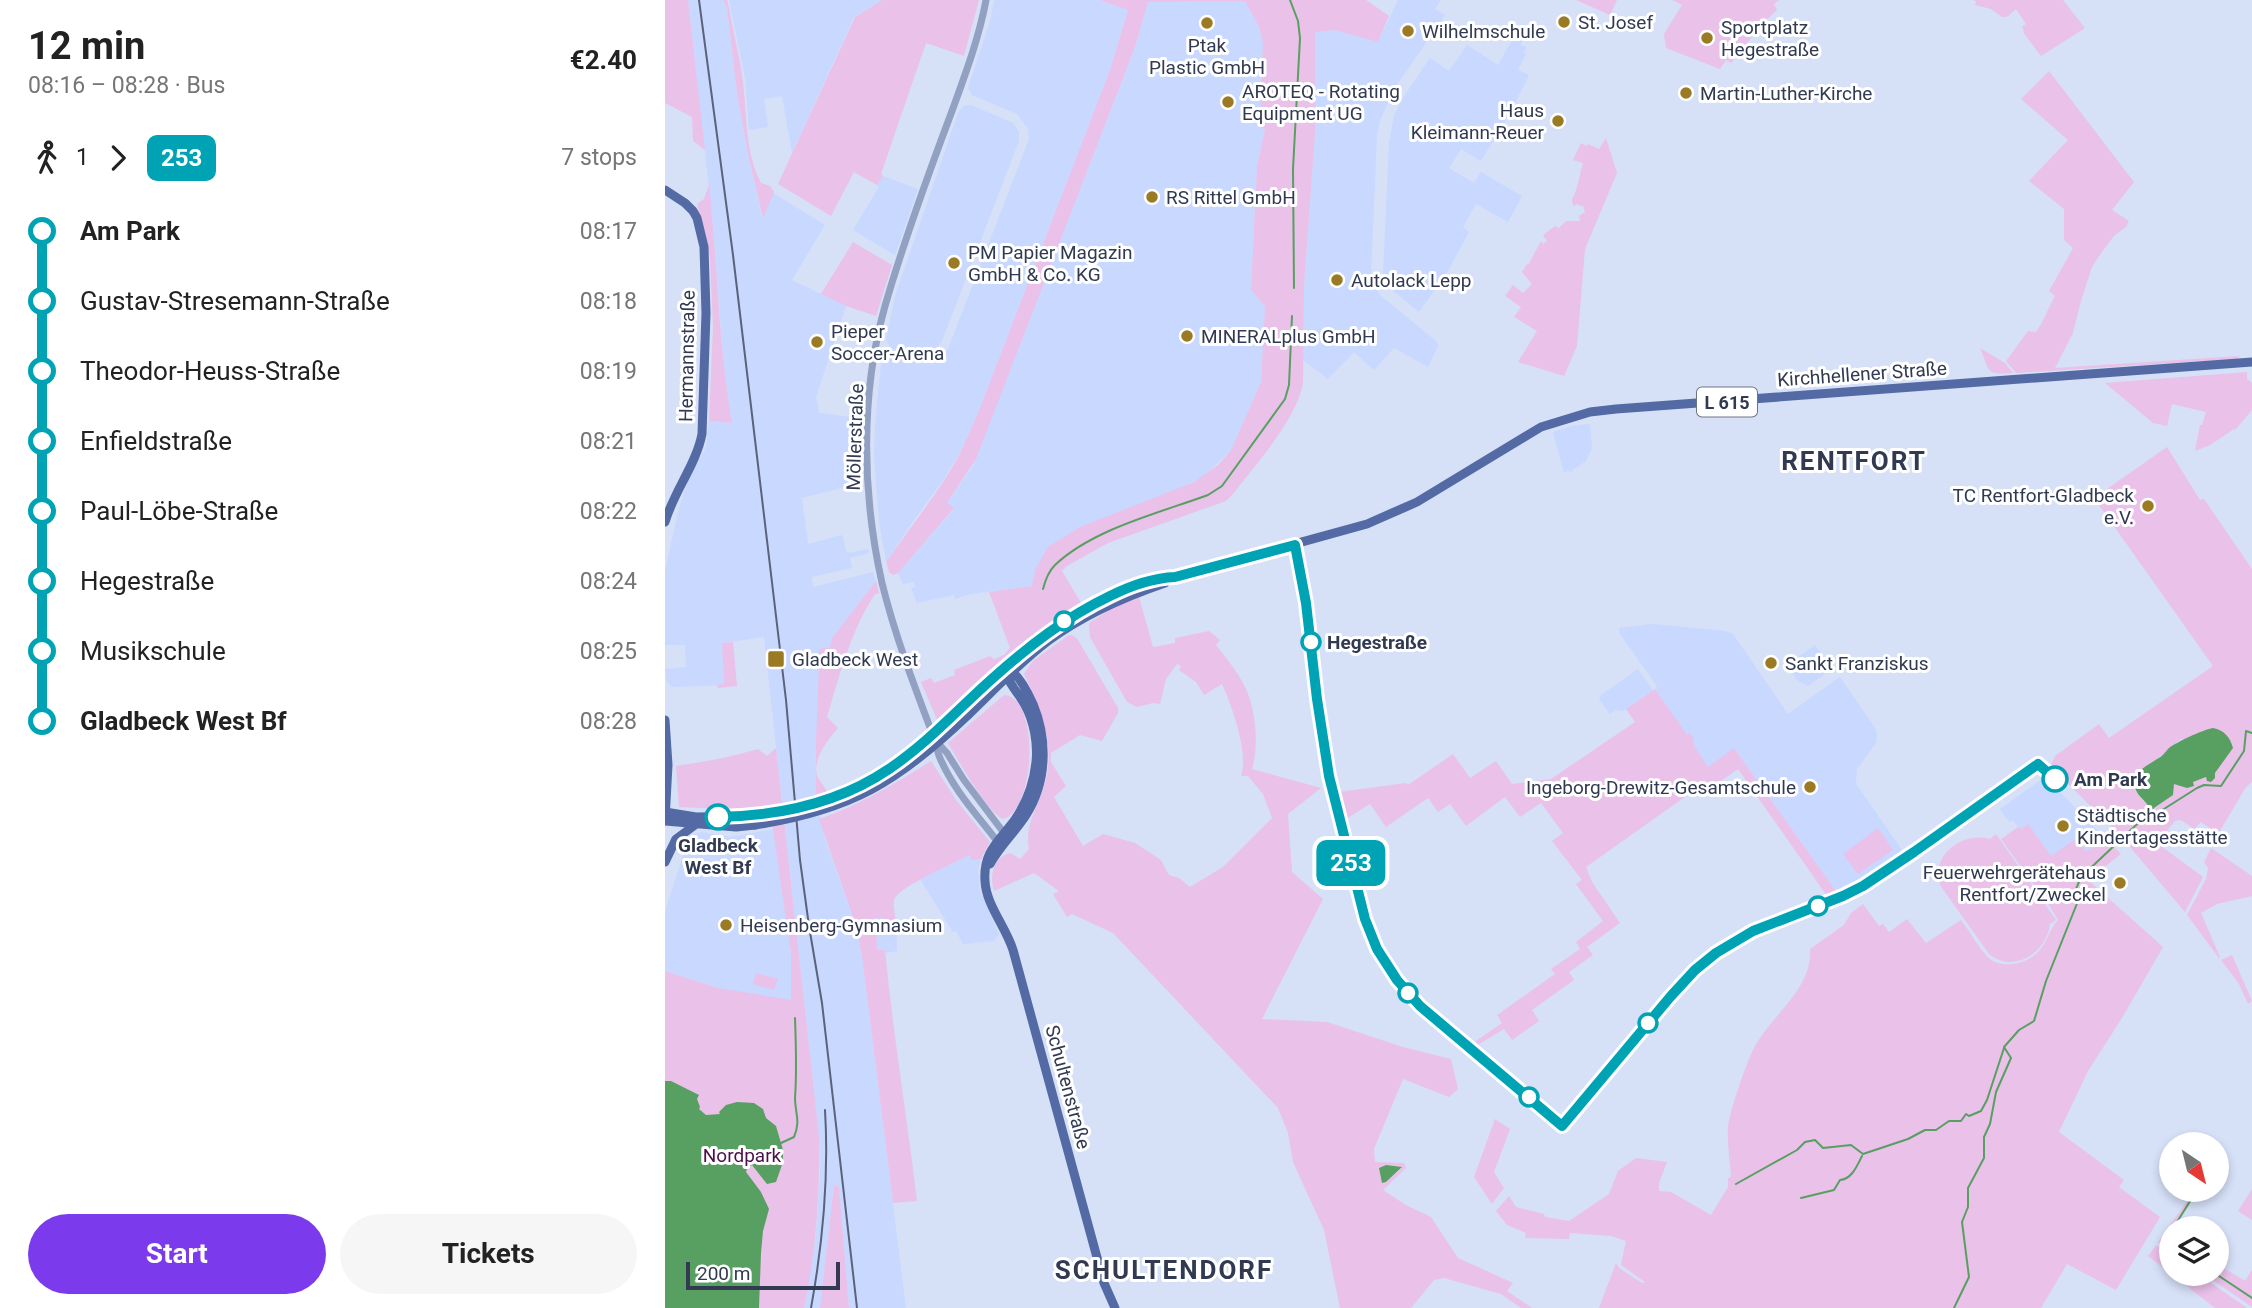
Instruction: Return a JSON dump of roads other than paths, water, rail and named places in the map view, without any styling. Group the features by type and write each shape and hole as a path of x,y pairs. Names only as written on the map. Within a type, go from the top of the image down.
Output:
{"main road":[{"name":"Hermannstraße","path":"665,190 693,211 704,247 706,284 702,434 665,522"},
{"path":"665,197 684,209 698,225"},
{"name":"Kirchhellener Straße","path":"1008,673 1048,642 1109,605 1175,577 1351,530 1383,518 1417,502 1541,428 1590,412 2252,362"},
{"name":"L 615","path":"665,816 695,825 755,825 818,813 864,794 908,768 939,742 1008,673"},
{"name":"L 615","path":"665,816 751,816 802,807 853,789 902,760 1008,673"},
{"name":"Schultenstraße","path":"1008,673 1031,699 1038,716 1043,765 1040,781 1027,813 1002,838 985,876 988,892 1011,945 1104,1283 1115,1308"},
{"path":"665,720 668,765 665,816"},
{"path":"665,862 676,839 695,825"}],"street":[{"name":"Möllerstraße","path":"986,0 958,96 898,262 884,309 868,422 868,489 882,579 914,687 935,740 947,753 1002,838"}],"waterway":[{"path":"1290,0 1298,21 1300,38 1293,169 1294,288"},
{"path":"1043,589 1055,565 1088,541 1127,523 1208,495 1222,486 1285,399 1289,385 1292,316"},
{"path":"1954,1308 1969,1277 1962,1222 1968,1207 1968,1188 1984,1158 1984,1137 1990,1124 1996,1092 2011,1058 2004,1047 2019,1030 2034,1021 2046,981 2078,901 2076,889 2081,877 2150,812 2156,814 2204,785 2221,786 2244,751 2246,731 2252,733"},
{"path":"781,1143 794,1137 797,1126 795,1018"},
{"path":"1736,1184 1797,1150 1805,1142 1815,1140 1823,1148 1851,1145 1863,1154 1908,1139 1925,1130 1936,1130 1949,1121 1961,1121 1966,1114 1969,1116 1981,1111 2004,1048"},
{"path":"1801,1198 1834,1190 1840,1180 1854,1171 1862,1156"},
{"path":"2181,1216 2190,1202"},
{"path":"2229,1283 2252,1298"}],"railway":[{"path":"699,0 733,255 786,700 800,860 822,1003 857,1308"},
{"path":"811,1308 824,1209 825,1110"}],"place":[{"name":"St. Josef","path":"1564,22"},
{"name":"Ptak Plastic GmbH","path":"1207,23"},
{"name":"Wilhelmschule","path":"1408,31"},
{"name":"Sportplatz Hegestraße","path":"1707,38"},
{"name":"Martin-Luther-Kirche","path":"1686,93"},
{"name":"AROTEQ - Rotating Equipment UG","path":"1228,102"},
{"name":"Haus Kleimann-Reuer","path":"1558,121"},
{"name":"RS Rittel GmbH","path":"1152,197"},
{"name":"PM Papier Magazin GmbH & Co. KG","path":"954,263"},
{"name":"Autolack Lepp","path":"1337,280"},
{"name":"MINERALplus GmbH","path":"1187,336"},
{"name":"Pieper Soccer-Arena","path":"817,342"},
{"name":"TC Rentfort-Gladbeck e.V.","path":"2148,506"},
{"name":"Hegestraße","path":"1311,642"},
{"name":"Gladbeck West","path":"776,659"},
{"name":"Sankt Franziskus","path":"1771,663"},
{"name":"Am Park","path":"2055,779"},
{"name":"Ingeborg-Drewitz-Gesamtschule","path":"1810,787"},
{"name":"Gladbeck West Bf","path":"718,817"},
{"name":"Städtische Kindertagesstätte","path":"2063,826"},
{"name":"Feuerwehrgerätehaus Rentfort/Zweckel","path":"2120,883"},
{"name":"Heisenberg-Gymnasium","path":"726,925"}],"district":[{"name":"RENTFORT","path":"1854,461"},
{"name":"SCHULTENDORF","path":"1164,1270"}],"park label":[{"name":"Nordpark","path":"742,1155"}]}
